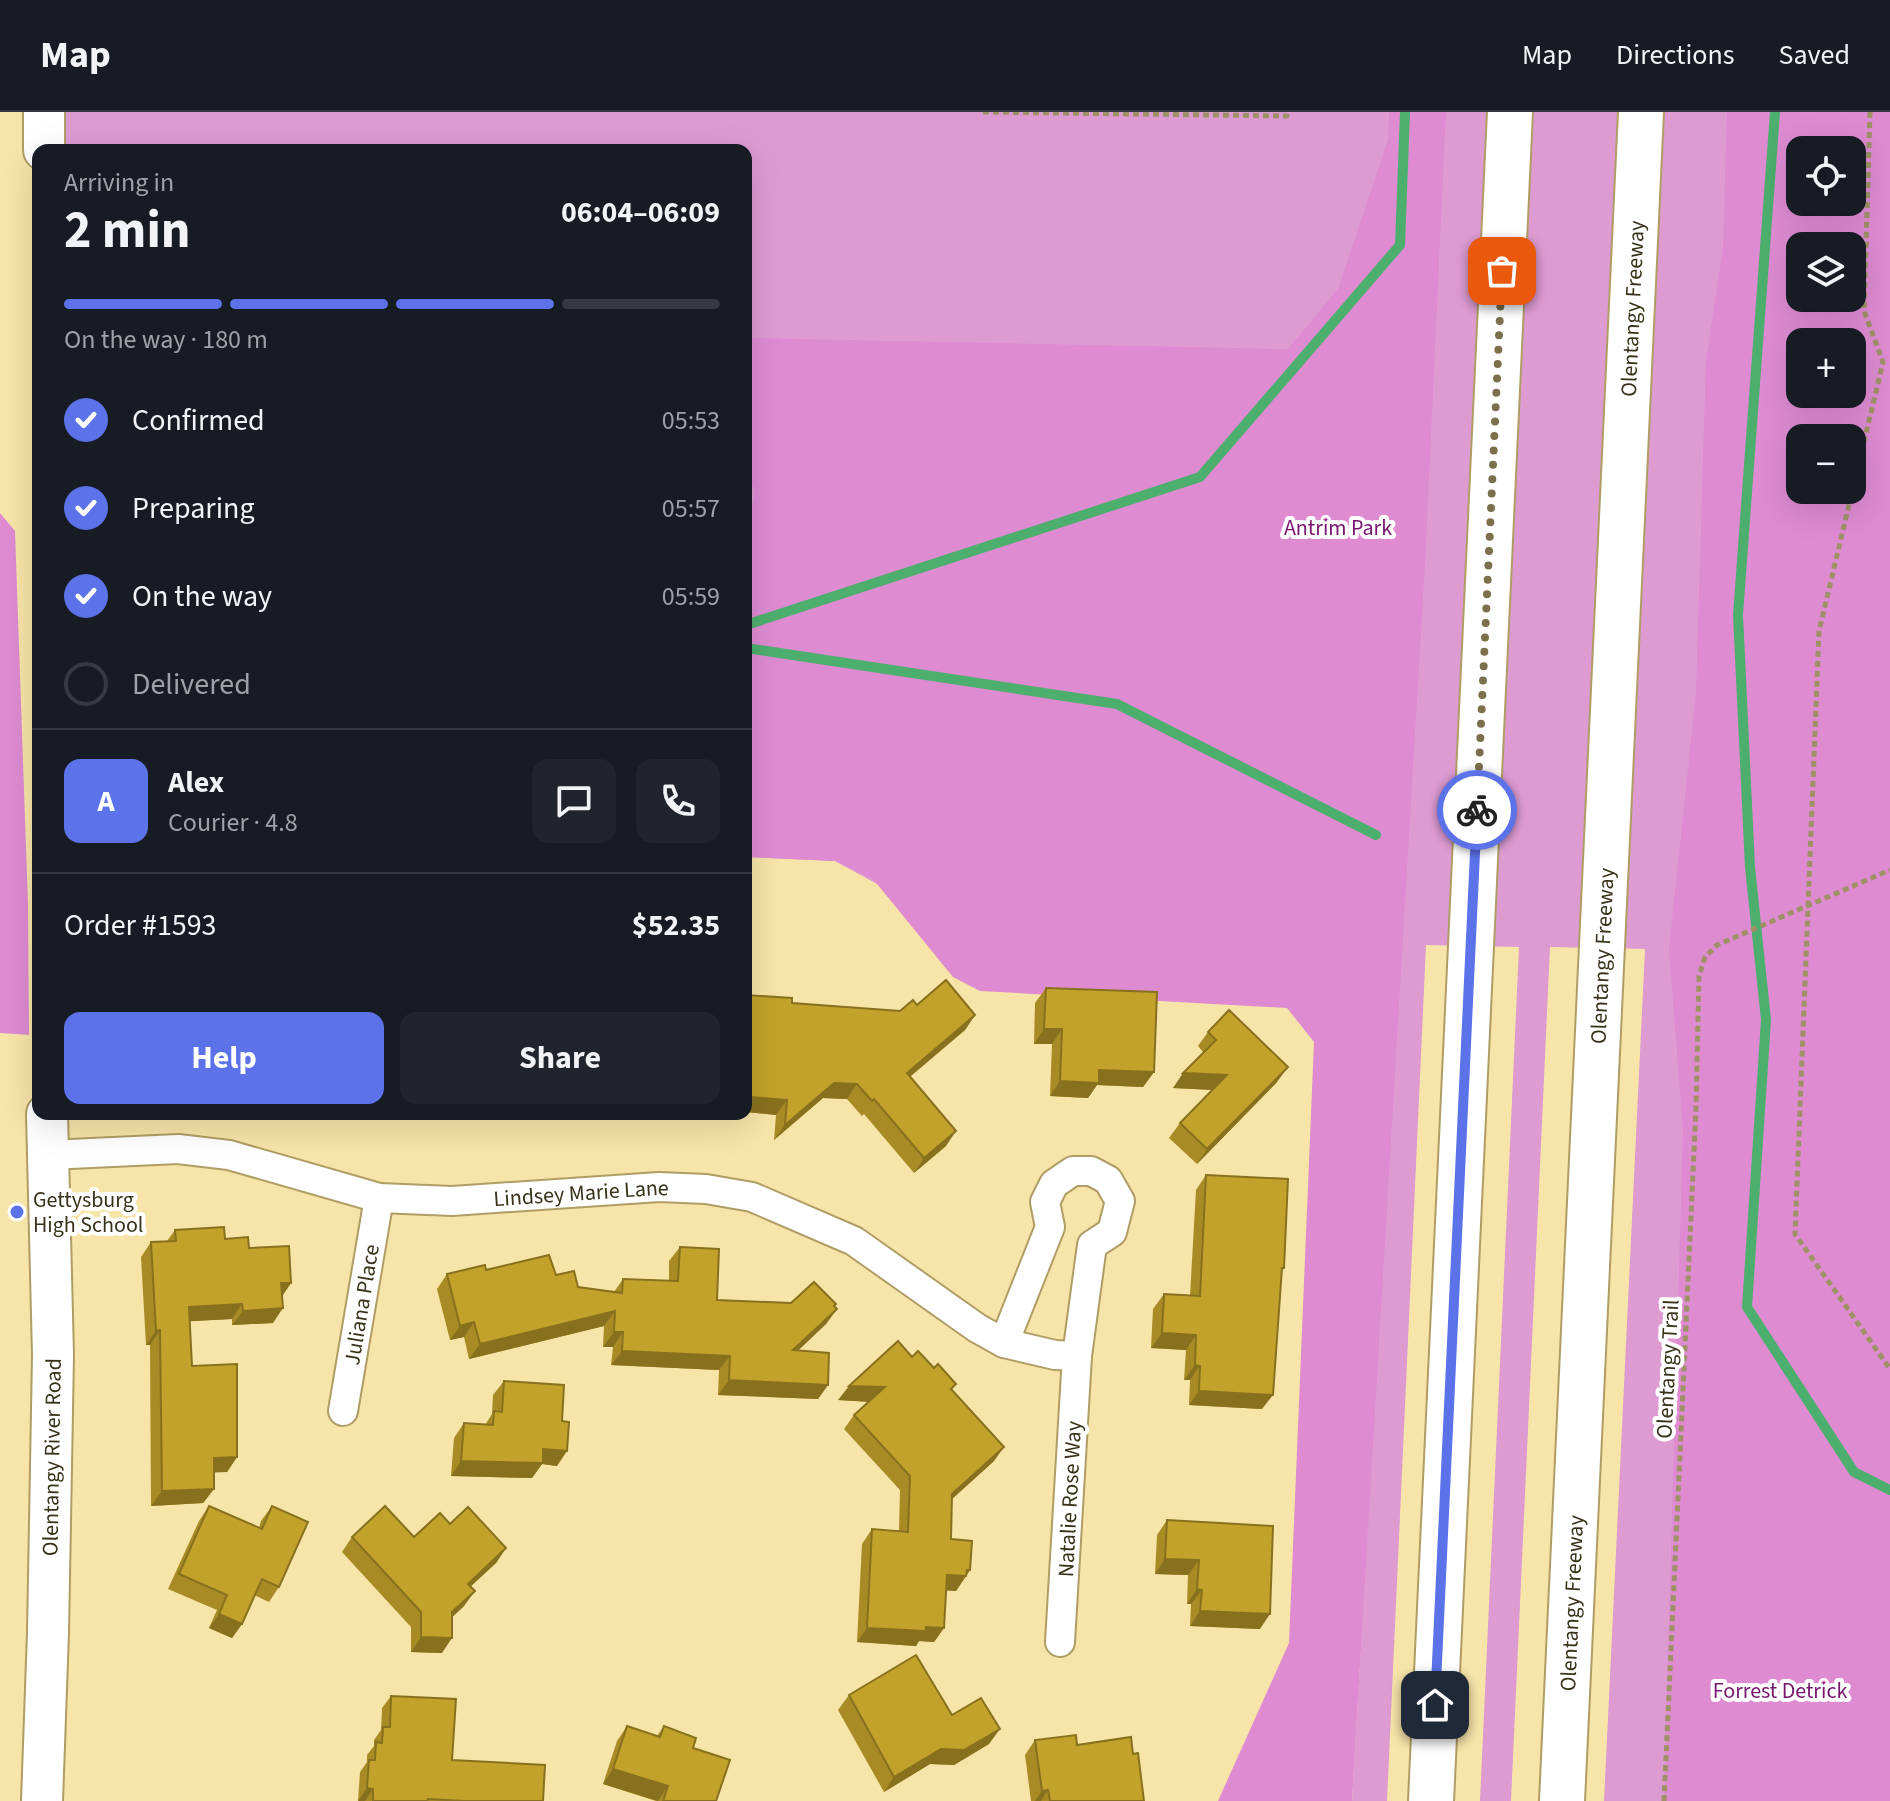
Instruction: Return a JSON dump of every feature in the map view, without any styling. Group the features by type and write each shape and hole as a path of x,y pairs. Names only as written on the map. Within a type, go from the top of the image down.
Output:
{"highway":[{"path":"1431,1801 1510,112"},
{"name":"Olentangy Freeway","path":"1562,1801 1641,112"}],"main road":[{"path":"44,112 44,144"},
{"name":"Olentangy River Road","path":"42,1801 53,1355 47,1120"}],"street":[{"name":"Lindsey Marie Lane","path":"48,1155 178,1149 229,1155 379,1198 452,1201 659,1187 706,1189 752,1197 854,1241 977,1328 1004,1343 1055,1355 1077,1356"},
{"name":"Natalie Rose Way","path":"1004,1343 1050,1227 1045,1202 1054,1184 1073,1171 1091,1171 1108,1180 1120,1201 1112,1232 1092,1245 1077,1356 1060,1642"},
{"name":"Juliana Place","path":"343,1411 379,1198"}],"path":[{"path":"983,112 1287,116 1287,112"},
{"path":"1870,112 1864,311 1883,362 1819,631 1795,1234 1890,1369"},
{"path":"1807,905 1890,870"},
{"name":"Olentangy Trail","path":"1664,1801 1696,1108 1699,976 1705,957 1717,945 1807,905"}],"green space":[{"name":"Antrim Park","path":"44,112 1890,112 1890,1801 1604,1801 1645,949 1550,947 1511,1801 1480,1801 1519,947 1426,945 1387,1801 1352,1801 1401,944 972,936 835,861 752,857 752,144 44,144"},
{"path":"1389,112 1446,112 1425,564 1352,1801 1218,1801 1289,1643 1314,1042 1287,1008 980,991 953,977 873,879 835,861 752,857 752,508 755,493 752,484 752,338 1288,349 1338,289 1388,140"},
{"name":"Forrest Detrick","path":"1727,112 1890,112 1890,1801 1664,1801 1683,1130 1669,949 1696,693 1706,360 1723,248"},
{"path":"0,513 15,531 28,904 29,1035 0,1033"}],"building":[{"path":"946,980 975,1015 907,1073 956,1131 924,1158 874,1099 872,1101 857,1084 834,1083 785,1125 787,1100 752,1097 752,995 792,998 792,1003 900,1011 913,1000 917,1005"},
{"path":"1046,988 1157,992 1154,1072 1099,1070 1099,1083 1060,1081 1062,1029 1044,1029"},
{"path":"1229,1010 1288,1067 1207,1149 1180,1123 1227,1075 1183,1073 1216,1040 1208,1032"},
{"path":"1206,1175 1288,1179 1273,1395 1199,1391 1200,1366 1195,1365 1196,1335 1162,1333 1164,1294 1200,1296"},
{"path":"224,1227 225,1239 248,1237 249,1248 289,1246 291,1283 281,1283 283,1308 243,1311 242,1304 189,1307 192,1366 237,1364 237,1457 214,1458 214,1489 162,1491 160,1330 156,1331 151,1242 176,1241 175,1230"},
{"path":"680,1247 719,1249 717,1300 791,1303 814,1282 836,1304 837,1309 793,1350 829,1353 828,1385 729,1380 730,1356 622,1351 623,1332 614,1332 615,1311 480,1344 474,1322 460,1326 447,1274 485,1265 486,1270 549,1255 556,1275 574,1271 578,1287 622,1293 623,1279 678,1281"},
{"path":"898,1341 912,1357 918,1351 934,1368 938,1364 956,1384 951,1389 1004,1447 952,1494 951,1539 972,1541 970,1570 967,1570 966,1576 947,1575 944,1628 926,1627 926,1631 867,1628 872,1529 908,1532 910,1476 854,1415 885,1387 849,1386"},
{"path":"504,1381 564,1385 562,1421 569,1422 567,1451 543,1449 543,1463 461,1461 464,1423 493,1425 494,1411 502,1412"},
{"path":"209,1506 262,1529 272,1506 308,1522 279,1587 262,1579 242,1624 219,1614 227,1595 179,1574"},
{"path":"385,1506 414,1537 440,1513 450,1524 468,1507 506,1548 468,1584 475,1591 452,1612 452,1638 421,1637 421,1612 352,1537"},
{"path":"1167,1520 1273,1526 1270,1614 1200,1611 1202,1590 1197,1589 1199,1560 1165,1559"},
{"path":"916,1655 952,1715 981,1698 1000,1729 964,1750 941,1749 894,1777 849,1695"},
{"path":"391,1696 456,1699 452,1760 545,1765 543,1801 373,1801 373,1789 367,1788 369,1760 375,1760 376,1742 382,1743 383,1727 390,1727"},
{"path":"627,1726 660,1737 664,1726 696,1738 693,1748 730,1760 716,1801 663,1801 668,1786 613,1769"},
{"path":"1076,1735 1077,1745 1131,1737 1133,1754 1138,1753 1144,1801 1050,1801 1048,1790 1042,1791 1035,1740"}],"waterway":[{"path":"752,623 1200,477 1400,245 1405,112"},
{"path":"1775,112 1738,615 1750,867 1766,1020 1747,1307 1854,1472 1890,1490"},
{"path":"752,649 1117,704 1376,835"}],"way so far":[{"path":"1477,810 1502,271"}],"place":[{"name":"Gettysburg High School","path":"17,1212"}],"route":[{"path":"1435,1705 1477,810"}]}
